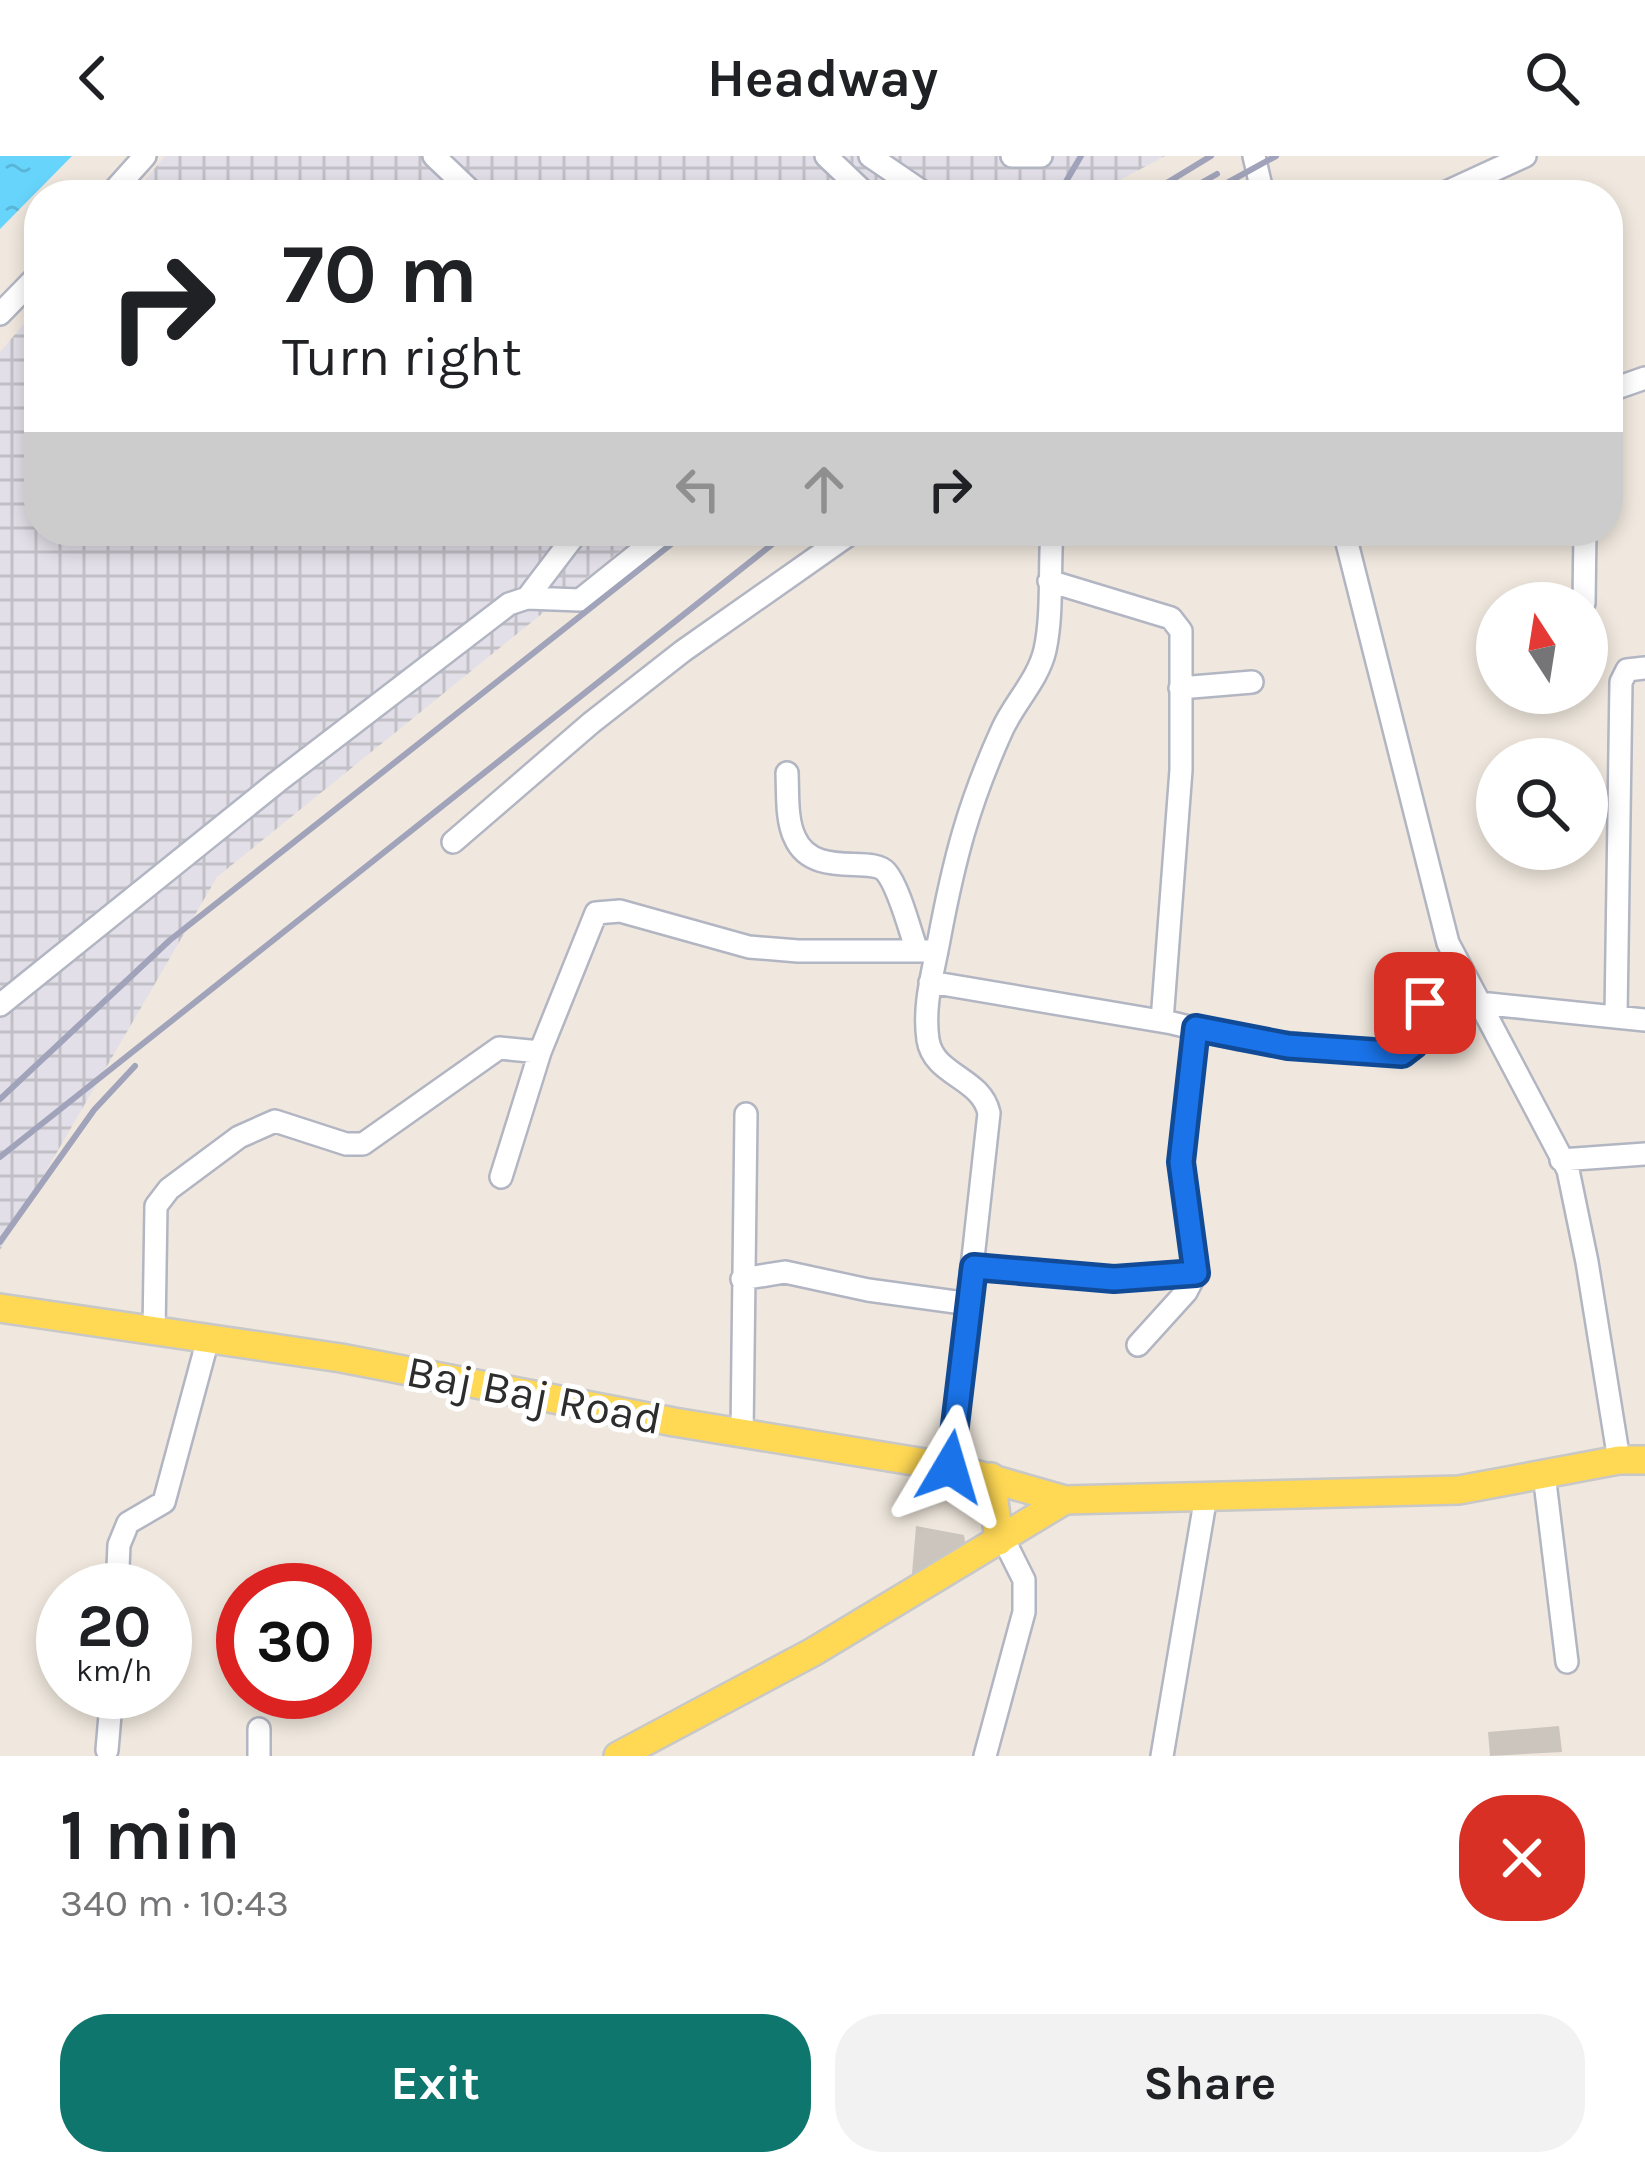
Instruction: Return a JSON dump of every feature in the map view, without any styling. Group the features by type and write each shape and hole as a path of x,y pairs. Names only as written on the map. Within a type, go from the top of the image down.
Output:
{"main road":[{"name":"Baj Baj Road","path":"0,1308 341,1358 950,1467 1065,1500"},
{"path":"618,1756 813,1652 1065,1500 1460,1490 1632,1460"},
{"path":"991,1477 1001,1539"}],"street":[{"path":"123,180 145,156"},
{"path":"434,156 459,180"},
{"path":"826,156 851,180"},
{"path":"1012,156 1041,156"},
{"path":"1473,180 1525,156"},
{"path":"879,159 907,180"},
{"path":"0,314 24,289"},
{"path":"527,598 567,546"},
{"path":"0,1005 277,782 509,604 527,598 580,600 647,546"},
{"path":"453,842 664,665 833,546"},
{"path":"950,1467 989,1114 980,1091 931,1053 926,1018 927,951 968,808 1005,723 1045,651 1051,546"},
{"path":"1348,546 1448,943 1568,1170 1632,1460"},
{"path":"1584,582 1585,546"},
{"path":"1048,581 1178,623 1181,770 1162,1021"},
{"path":"1616,1016 1621,682 1627,670 1645,668"},
{"path":"1180,688 1252,682"},
{"path":"787,773 792,829 799,846 839,867 872,864 887,873 927,951"},
{"path":"501,1177 540,1052 589,922 603,910 749,947 927,951"},
{"path":"929,982 1288,1046 1402,1054 1415,1044 1414,1014 1425,1003 1479,1003 1645,1020"},
{"path":"1138,1345 1186,1292 1196,1273 1181,1162 1196,1028"},
{"path":"154,1331 156,1206 169,1189 238,1137 275,1121 346,1144 363,1144 499,1048 540,1052"},
{"path":"742,1433 746,1114"},
{"path":"1562,1160 1645,1154"},
{"path":"974,1267 1114,1279 1196,1273"},
{"path":"742,1279 785,1272 970,1304"},
{"path":"118,1563 128,1523 164,1502 208,1339"},
{"path":"1544,1474 1567,1662"},
{"path":"1162,1756 1206,1496"},
{"path":"985,1756 1024,1612 1024,1580 1001,1539"},
{"path":"107,1750 110,1719"},
{"path":"259,1729 259,1756"}],"shaded area":[{"path":"165,156 1165,156 1120,180 145,180"},
{"path":"24,324 24,546 625,546 217,877 0,1250 0,352"}],"water":[{"path":"0,156 72,156 48,180 24,180 24,205 0,229"}],"building":[{"path":"916,1526 964,1535 967,1555 911,1585"},
{"path":"1559,1726 1562,1752 1490,1756 1488,1732"}],"railway":[{"path":"1067,180 1081,156"},
{"path":"1172,180 1211,156"},
{"path":"1232,180 1276,156"},
{"path":"1206,180 1217,174"},
{"path":"0,1099 170,940 669,546"},
{"path":"0,1157 770,546"},
{"path":"0,1242 94,1110 135,1066"}],"route":[{"path":"950,1467 974,1267 1114,1279 1196,1273 1181,1162 1196,1028 1288,1046 1402,1054 1415,1044 1414,1014 1425,1003"}]}
